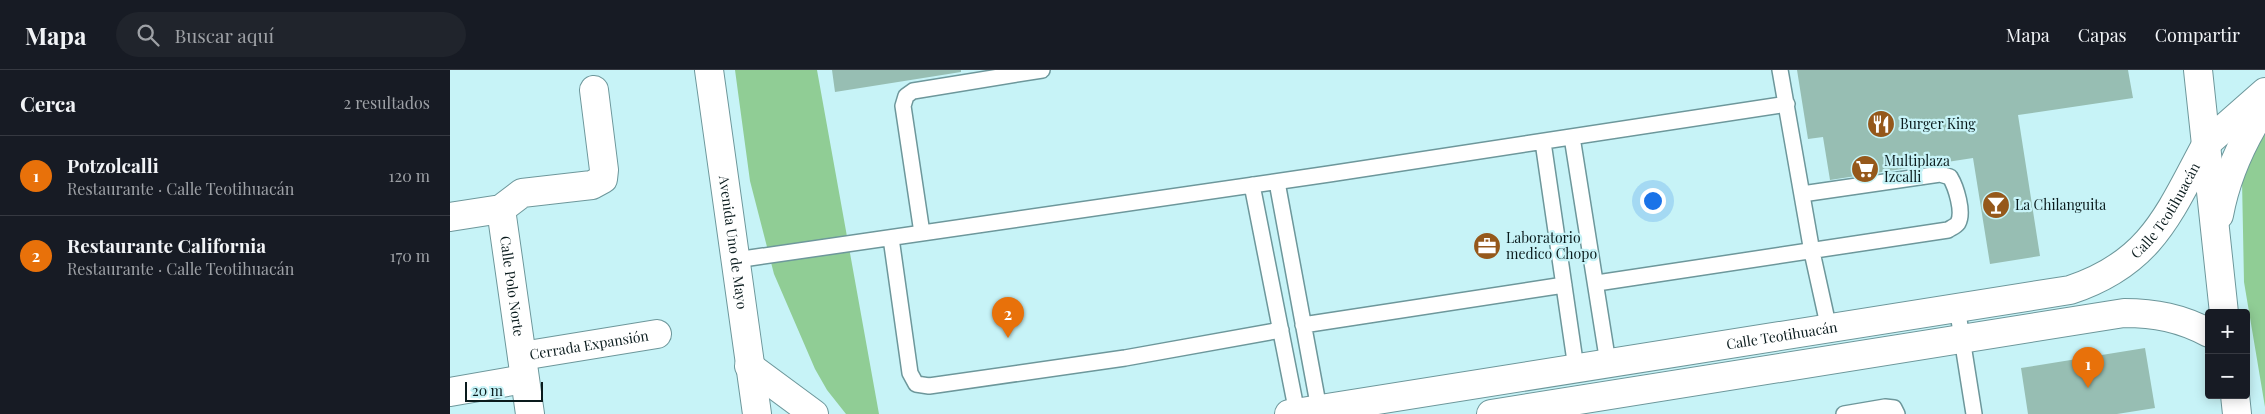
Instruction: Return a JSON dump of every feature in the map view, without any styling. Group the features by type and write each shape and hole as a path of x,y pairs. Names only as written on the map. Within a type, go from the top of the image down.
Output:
{"street":[{"name":"Avenida Uno de Mayo","path":"709,70 757,414"},
{"path":"2198,70 2224,309"},
{"path":"450,217 501,209 522,193 592,185 603,179 604,170 594,90"},
{"path":"2206,143 2265,92"},
{"path":"2215,241 2220,210 2229,180 2240,151 2265,106"},
{"name":"Calle Teotihuacán","path":"1302,412 2070,290 2105,276 2138,253 2165,220 2206,143"},
{"name":"Calle Polo Norte","path":"501,209 530,414"},
{"path":"1508,413 2124,313 2148,313 2170,316 2205,331"},
{"name":"Cerrada Expansión","path":"450,392 523,368 657,334"},
{"path":"749,366 804,409"},
{"path":"2235,399 2237,414"}],"lane":[{"path":"922,233 903,106 906,96 913,91 1042,70"},
{"path":"1780,70 1812,252 1829,329"},
{"path":"736,260 1277,182 1787,104"},
{"path":"1572,137 1597,283 1608,363"},
{"path":"1543,142 1576,368"},
{"path":"1597,283 1948,230 1957,224 1960,215 1955,185 1950,177 1940,174 1802,194"},
{"path":"1277,182 1303,325 1302,412"},
{"path":"1252,185 1281,330 1302,412"},
{"path":"891,238 910,374 916,384 929,386 1125,358 1281,330"},
{"path":"1303,325 1564,284"},
{"path":"1957,308 1974,414"},
{"path":"1508,413 1512,379"},
{"path":"1844,414 1886,407 1894,408 1897,414"}],"green space":[{"path":"735,70 817,70 879,414 846,414 827,390 815,369 774,274 750,181"},
{"path":"2265,126 2265,407 2244,282 2242,180"}],"building":[{"path":"832,70 961,70 961,72 835,92"},
{"name":"Multiplaza Izcalli","path":"1797,70 2128,70 2133,98 2018,115 2040,256 1990,264 1973,158 1830,180 1823,137 1808,139"},
{"path":"2145,348 2155,408 2117,414 2028,414 2021,368"}],"place":[{"name":"Burger King","path":"1881,124"},
{"name":"Multiplaza Izcalli","path":"1865,169"},
{"name":"La Chilanguita","path":"1996,205"},
{"name":"Laboratorio medico Chopo","path":"1487,246"},
{"name":"Restaurante California","path":"1008,338"},
{"name":"Potzolcalli","path":"2088,388"}]}
